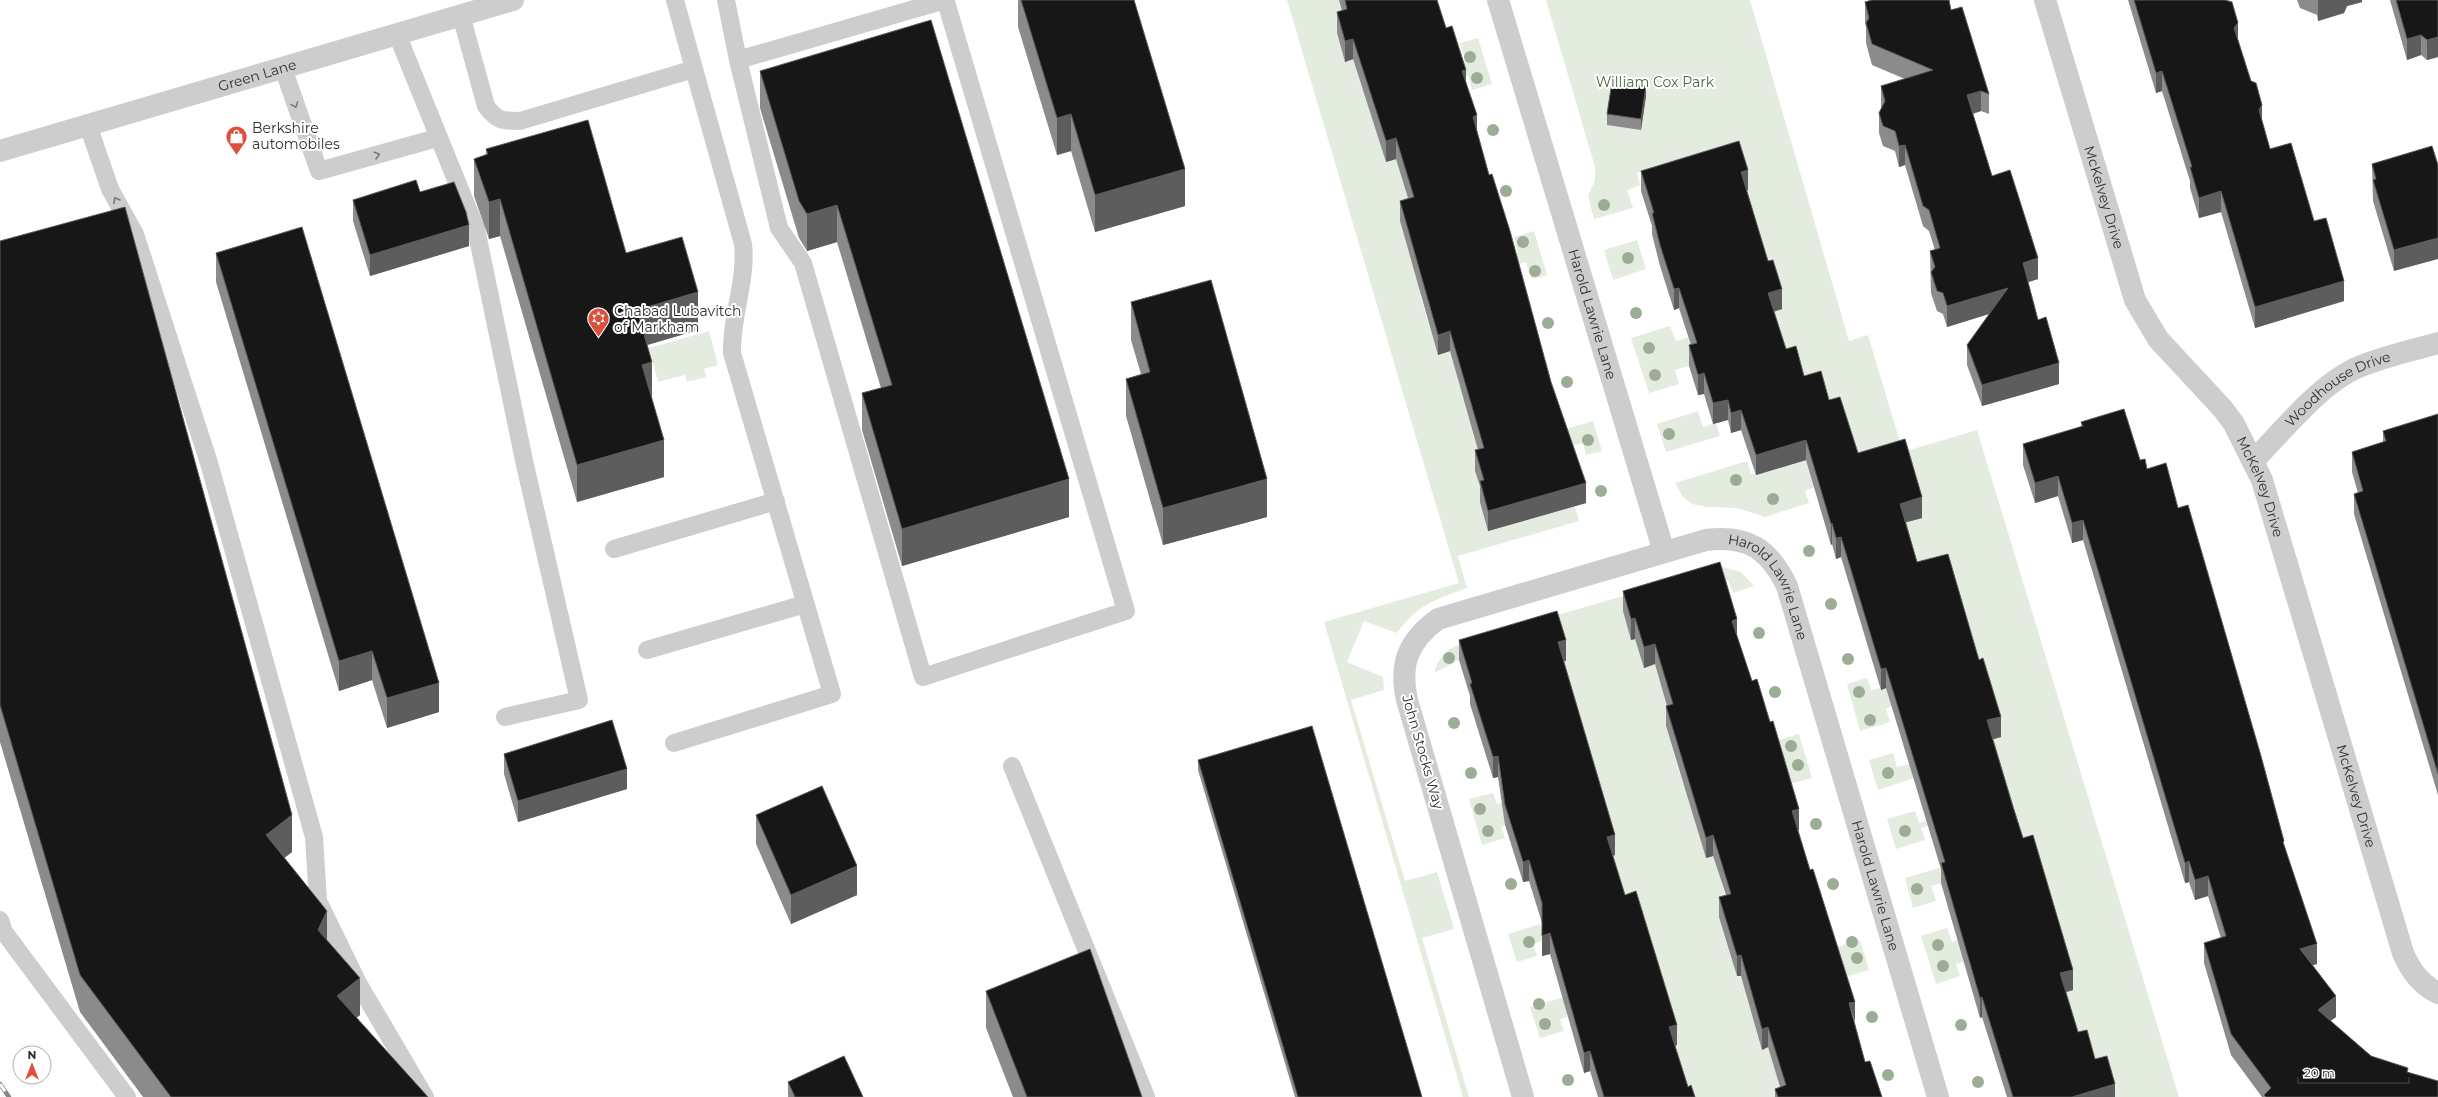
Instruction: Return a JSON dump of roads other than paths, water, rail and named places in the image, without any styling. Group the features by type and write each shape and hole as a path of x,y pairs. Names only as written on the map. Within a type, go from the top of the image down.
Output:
{"street":[{"name":"Harold Lawrie Lane","path":"1498,0 1664,552 1706,540 1727,538 1739,540 1751,544 1770,557 1782,576 1791,597 1938,1097"},
{"name":"McKelvey Drive","path":"2044,0 2135,300 2158,339 2224,409 2238,430 2253,461 2268,500 2403,953 2413,973 2421,982 2438,993"},
{"name":"Green Lane","path":"0,150 283,68 500,2"},
{"name":"Woodhouse Drive","path":"2253,461 2334,381 2354,369 2375,361 2438,343"},
{"name":"John Stocks Way","path":"1523,1097 1407,700 1405,688 1406,662 1410,649 1417,637 1438,619 1664,552"}],"lane":[{"path":"674,742 832,694 732,353 733,317 743,273 743,244 675,0"},
{"path":"726,0 738,60 779,228 803,263 923,677 1126,611 946,1 738,60"},
{"path":"461,15 486,106 494,117 505,121 520,121 694,69"},
{"path":"397,34 437,138 476,229 525,465 579,700 505,716"},
{"path":"283,68 319,171 437,138"},
{"path":"88,125 110,189 135,234 209,463 314,837 318,901 358,983 425,1097"},
{"path":"614,549 776,501"},
{"path":"647,650 805,604"},
{"path":"1012,766 1146,1097"},
{"path":"0,920 9,938 127,1097"}],"railway":[{"path":"0,1084 9,1097"}],"place":[{"name":"Berkshire automobiles","path":"236,156"},
{"name":"Chabad Lubavitch of Markham","path":"599,338"}],"park label":[{"name":"William Cox Park","path":"1655,82"}]}
